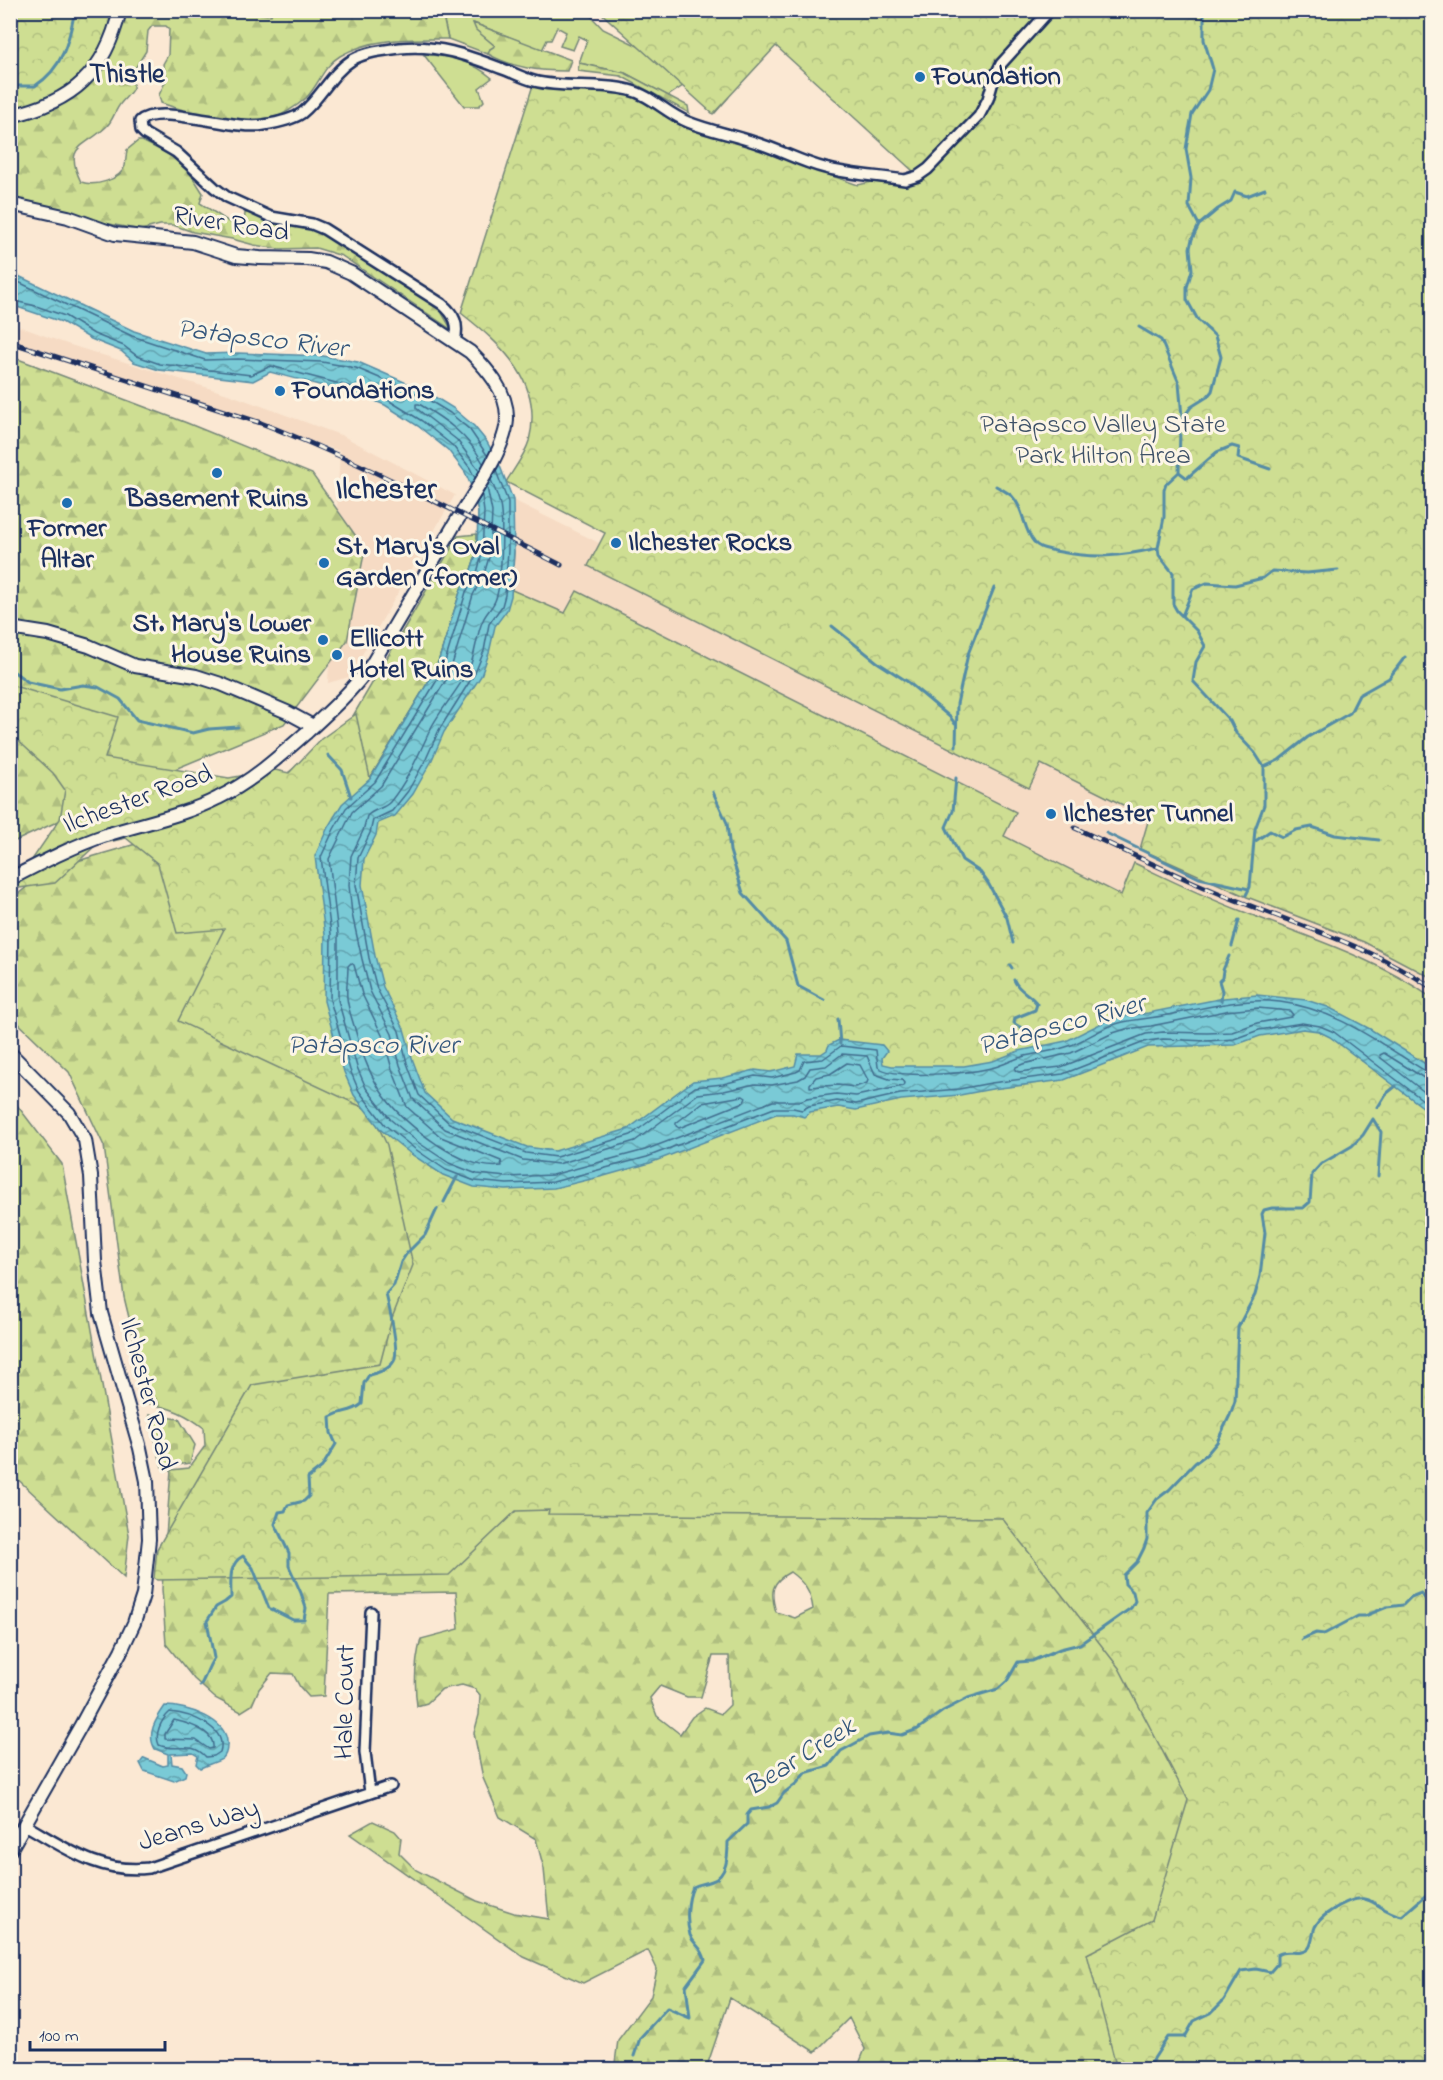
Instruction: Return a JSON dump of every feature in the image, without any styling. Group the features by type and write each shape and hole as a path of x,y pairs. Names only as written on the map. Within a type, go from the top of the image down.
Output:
{"street":[{"path":"10,116 27,112 61,98 88,79 109,44 120,10"},
{"path":"455,341 458,325 456,318 442,303 324,229 312,224 271,217 227,197 176,152 145,134 140,121 144,117 160,114 243,126 260,126 286,120 301,114 338,72 351,61 364,54 378,51 423,46 461,54 533,81 554,85 577,84 630,90 642,94 684,121 758,143 814,165 905,180 918,176 928,169 979,116 1001,64 1050,10"},
{"name":"River Road","path":"10,204 68,217 115,234 193,242 236,255 308,259 326,262 351,273 455,341 482,364 500,390 507,410 504,437"},
{"name":"Ilchester Road","path":"10,879 79,845 192,809 219,798 248,781 313,726 354,688 372,664 504,437"},
{"path":"10,628 48,634 89,646 135,666 205,679 287,712 313,726"},
{"name":"Ilchester Road","path":"10,1053 69,1113 85,1140 91,1176 95,1261 101,1313 141,1448 149,1511 147,1569 143,1595 134,1623 81,1727 10,1850"},
{"name":"Hale Court","path":"370,1793 365,1752 371,1612"},
{"name":"Jeans Way","path":"25,1825 106,1867 136,1870 149,1868 391,1786"}],"shaded area":[{"path":"10,323 67,344 231,395 343,436 455,495 349,677 328,683 340,451 11,342"},
{"path":"513,500 1150,818 1140,850 1399,958 1432,978 1432,998 1391,973 1355,955 1209,898 1134,864 1121,895 512,590"}],"green space":[{"path":"257,10 260,14 271,15 272,10 451,11 446,12 444,21 448,39 392,40 352,50 334,60 306,98 289,111 279,116 257,119 214,116 186,111 161,103 159,95 167,78 163,64 168,55 169,29 166,26 152,26 148,31 146,51 134,70 132,90 108,125 75,154 74,161 81,182 93,184 113,179 125,166 127,150 138,141 142,141 178,161 203,193 200,203 229,222 241,226 244,224 245,213 248,213 274,223 319,230 439,308 452,330 342,256 316,248 279,249 254,245 193,232 173,225 160,225 141,230 99,222 62,210 11,199 10,117 51,105 86,85 105,63 125,11"},
{"path":"11,11 115,11 99,51 79,77 52,96 11,110"},
{"path":"586,11 603,29 648,51 723,98 728,98 715,113 683,86 668,96 625,73 579,63 587,40 579,36 573,50 560,46 566,32 557,27 551,40 547,40 542,50 474,23 477,30 496,46 490,49 488,54 448,39 444,21 446,12"},
{"name":"Patapsco Valley State Park Hilton Area","path":"599,11 1432,11 1432,978 1364,942 1247,897 1140,849 1149,818 1041,764 1029,788 588,566 605,533 506,482 529,441 532,420 531,401 525,383 505,352 461,313 533,85 628,93 801,165 858,185 914,172 776,46 713,114"},
{"path":"473,23 571,60 567,71 526,68 507,63 488,54 495,46 476,30"},
{"path":"424,55 460,60 477,67 492,78 479,88 484,101 479,106 464,106"},
{"path":"579,63 625,73 688,106 689,113 621,76 578,71"},
{"path":"10,356 187,423 312,474 365,549 347,641 284,724 146,781 11,843"},
{"path":"475,495 514,551 512,590 565,613 577,591 1016,812 1004,836 1121,895 1134,863 1216,901 1365,960 1432,998 1432,2069 1117,2069 1087,1954 1152,1920 1188,1800 1119,1668 1002,1518 548,1514 549,1510 516,1511 449,1575 157,1580 154,1578 157,1549 252,1385 380,1364 392,1318 413,1265 387,1145 371,1111 178,1021 224,929 177,933 158,864 126,838 96,845 55,883 12,889 60,819 65,790 53,773 11,734 11,685 118,717 105,758 229,778 275,770 289,773 321,739 356,714 370,778 436,669 461,589 477,552 478,512"},
{"path":"477,534 477,552 461,589 436,669 370,779 718,1137 1432,2069 857,2069 865,2049 849,2018 815,2052 730,1998 706,2069 623,2069 615,2063 618,2040 651,1996 657,1969 648,1950 583,1983 524,1957 350,1834 373,1821 395,1831 401,1838 399,1853 416,1870 477,1901 514,1913 549,1919 544,1869 536,1839 500,1817 483,1778 474,1733 479,1715 480,1695 475,1689 462,1685 442,1689 427,1703 417,1706 416,1672 421,1639 459,1629 456,1592 329,1594 324,1696 309,1697 293,1674 272,1673 259,1689 252,1705 241,1712 215,1698 194,1679 166,1644 162,1589 171,1470 189,1468 205,1446 204,1428 178,1412 150,1404 124,1297 104,1146 69,1072 11,1016 10,900 50,869 232,816 346,728 458,536","holes":["790,1572 806,1588 811,1597 813,1609 795,1618 776,1612 773,1599 776,1584","713,1656 729,1656 730,1705 721,1714 705,1708 692,1717 680,1734 657,1716 650,1698 660,1686 687,1697 701,1697"]},
{"path":"10,1096 62,1164 129,1535 124,1578 11,1473"},
{"path":"149,1415 179,1419 195,1445 190,1463 162,1467"}],"water":[{"name":"Patapsco River","path":"10,272 134,331 206,354 323,356 358,362 425,391 453,408 474,426 487,442 500,466 513,500 514,551 511,596 507,610 495,626 481,676 444,732 413,794 395,816 378,823 376,835 364,859 362,885 383,987 404,1029 425,1093 452,1118 527,1147 555,1151 628,1129 693,1081 722,1078 755,1070 771,1072 795,1066 798,1054 821,1054 827,1050 829,1045 839,1040 882,1045 887,1051 882,1058 883,1064 892,1066 964,1066 993,1061 1019,1051 1066,1041 1108,1020 1124,1016 1224,998 1257,995 1306,1000 1328,1007 1370,1029 1432,1068 1432,1114 1330,1037 1318,1031 1303,1029 1260,1036 1235,1045 1148,1047 1064,1080 960,1095 901,1100 856,1110 838,1107 810,1112 804,1117 793,1114 776,1114 650,1163 554,1188 506,1190 474,1187 443,1175 411,1154 381,1130 354,1095 344,1072 324,1001 325,935 315,856 328,827 342,804 370,779 436,669 461,589 477,552 478,512 475,495 465,472 448,450 418,426 385,405 365,397 270,372 253,381 159,370 134,362 121,351 91,339 62,322 11,305"},
{"path":"165,1706 195,1712 214,1721 222,1728 226,1737 227,1750 222,1759 200,1768 196,1764 198,1756 193,1753 171,1754 172,1764 182,1766 186,1772 185,1776 174,1781 144,1771 140,1763 144,1758 163,1766 168,1765 168,1754 155,1749 152,1743 152,1732"},
{"path":"606,2062 615,2063 623,2069 596,2069"}],"waterway":[{"path":"10,86 35,86 52,71 67,43 75,10"},
{"path":"1204,14 1204,40 1213,69 1208,90 1192,114 1186,149 1191,178 1189,206 1199,225 1190,248 1192,270 1187,287 1187,300 1198,320 1215,336 1221,357 1212,391 1191,407 1180,427 1179,472 1166,484 1164,490 1164,517 1158,548 1159,555 1173,573 1173,604 1197,631 1205,646 1196,662 1193,681 1230,721 1236,733 1255,753 1264,767 1264,805 1255,829 1250,887 1246,895"},
{"path":"1199,225 1231,201 1235,192 1247,196 1265,189"},
{"path":"1139,327 1161,340 1179,383 1182,417"},
{"path":"1179,472 1187,478 1217,452 1232,446 1239,448 1238,458 1270,469"},
{"path":"996,486 1016,501 1030,537 1041,547 1070,554 1095,556 1119,555 1158,548"},
{"path":"1182,616 1193,589 1207,583 1235,585 1263,578 1272,571 1307,573 1338,570"},
{"path":"956,746 957,704 968,654 994,588"},
{"path":"832,626 877,662 908,682 951,718 955,724"},
{"path":"1264,767 1279,760 1308,737 1350,713 1359,695 1389,678 1405,657"},
{"path":"10,669 28,682 60,689 83,685 98,687 120,699 137,720 193,733 209,729 238,727"},
{"path":"328,755 342,770 351,797"},
{"path":"956,778 953,811 946,827 962,860 980,872 988,883 1007,918 1013,943"},
{"path":"713,792 727,823 730,851 743,893 786,941 798,986 824,1000"},
{"path":"1254,842 1270,831 1282,837 1296,830 1312,827 1335,835 1379,840"},
{"path":"1106,833 1199,878 1249,889"},
{"path":"1232,946 1239,920"},
{"path":"1221,1001 1222,991 1219,981 1229,956"},
{"path":"1014,980 1037,1004 1035,1010 1015,1018 1014,1023 1039,1034 1037,1050"},
{"path":"838,1019 840,1044"},
{"path":"1378,1107 1386,1094 1396,1086"},
{"path":"1373,1119 1381,1132 1378,1176"},
{"name":"Bear Creek","path":"634,2056 640,2038 667,2008 690,2018 686,1986 705,1960 690,1935 689,1898 693,1887 712,1881 721,1875 727,1859 728,1842 747,1824 747,1815 751,1810 777,1803 805,1773 829,1766 841,1751 869,1736 888,1733 902,1735 918,1729 943,1711 968,1698 998,1689 1007,1681 1018,1662 1032,1661 1060,1649 1080,1644 1131,1608 1135,1601 1133,1592 1125,1584 1124,1575 1137,1562 1144,1548 1147,1539 1147,1513 1157,1499 1207,1454 1217,1442 1235,1401 1238,1327 1255,1295 1260,1276 1265,1233 1262,1214 1264,1210 1272,1208 1303,1208 1310,1202 1312,1174 1321,1164 1352,1146 1363,1135 1373,1119"},
{"path":"444,1202 457,1177"},
{"path":"200,1686 214,1658 207,1621 216,1607 231,1597 233,1568 238,1559 243,1556 253,1568 269,1608 293,1620 304,1620 306,1608 289,1566 289,1553 275,1524 279,1512 285,1511 288,1505 304,1501 309,1496 308,1478 322,1467 336,1444 331,1433 330,1417 362,1404 364,1383 369,1375 386,1369 394,1361 395,1338 386,1294 394,1285 401,1262 425,1235 437,1209"},
{"path":"1302,1639 1316,1633 1324,1634 1358,1616 1365,1616 1387,1607 1403,1605 1411,1597 1421,1593 1426,1600 1432,1602"},
{"path":"1143,2070 1153,2060 1168,2037 1185,2037 1194,2021 1211,2013 1224,2000 1241,1971 1256,1969 1270,1972 1277,1964 1277,1955 1308,1949 1317,1923 1332,1910 1350,1901 1366,1899 1402,1916 1432,1890"}],"railway":[{"path":"10,342 261,423 412,490 561,565"},
{"path":"1075,828 1160,868 1365,951 1411,974 1432,988"}],"place":[{"name":"Foundation","path":"920,77"},
{"name":"Foundations","path":"280,391"},
{"name":"Basement Ruins","path":"217,473"},
{"name":"Former Altar","path":"67,503"},
{"name":"Ilchester Rocks","path":"616,543"},
{"name":"St. Mary's Oval Garden (former)","path":"324,563"},
{"name":"St. Mary's Lower House Ruins","path":"323,640"},
{"name":"Ellicott Hotel Ruins","path":"337,655"},
{"name":"Ilchester Tunnel","path":"1051,814"}],"district":[{"name":"Thistle","path":"127,75"},
{"name":"Ilchester","path":"386,491"}]}
